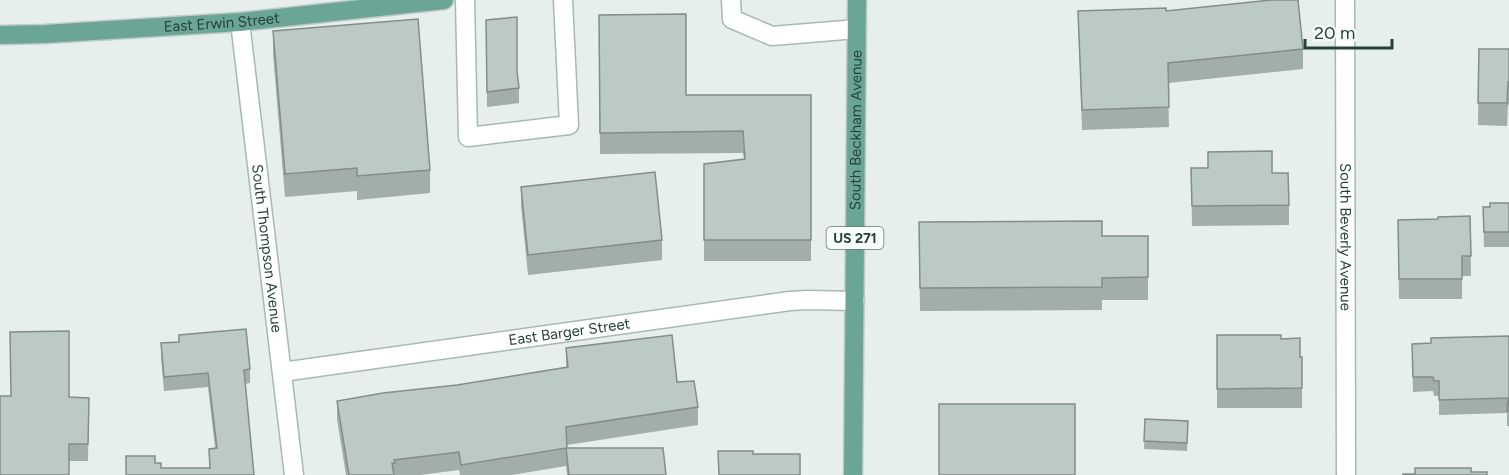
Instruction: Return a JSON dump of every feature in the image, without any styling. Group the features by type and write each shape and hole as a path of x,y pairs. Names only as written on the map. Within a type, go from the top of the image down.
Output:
{"main road":[{"name":"East Erwin Street","path":"0,35 240,22 444,0"},
{"name":"South Beckham Avenue","path":"853,475 857,0"}],"street":[{"path":"465,0 468,137 569,125 563,0"},
{"path":"731,0 732,20 772,36 857,29"},
{"name":"South Beverly Avenue","path":"1345,0 1346,475"},
{"name":"South Thompson Avenue","path":"240,22 294,475"},
{"name":"East Barger Street","path":"282,372 790,301 855,301"}],"building":[{"path":"1271,0 1298,0 1303,49 1168,63 1169,107 1082,110 1078,11 1166,8 1166,11"},
{"path":"686,14 686,95 811,95 811,240 704,240 704,164 745,159 743,131 600,133 599,15"},
{"path":"517,17 519,88 487,92 486,20"},
{"path":"418,19 430,170 357,176 357,168 285,174 273,31"},
{"path":"1479,49 1509,49 1507,103 1478,103"},
{"path":"1272,151 1272,173 1288,173 1289,205 1192,206 1191,168 1208,168 1208,152"},
{"path":"655,172 662,240 528,255 521,187"},
{"path":"1490,203 1509,203 1509,232 1484,232 1483,207 1490,207"},
{"path":"1470,216 1471,256 1462,256 1462,279 1399,279 1398,220"},
{"path":"1102,221 1102,236 1148,236 1148,277 1102,278 1102,287 920,288 919,222"},
{"path":"246,329 250,369 244,370 254,475 126,475 126,456 155,456 155,463 161,463 161,468 210,468 209,449 217,448 208,373 164,377 161,343 179,342 179,335"},
{"path":"69,331 69,397 89,398 88,444 69,444 69,475 0,475 0,396 11,396 10,332"},
{"path":"672,335 677,382 694,381 698,407 566,427 567,448 663,448 666,475 569,475 566,448 461,465 459,452 394,460 395,463 392,463 394,475 349,475 337,401 568,367 566,348"},
{"path":"1217,335 1281,335 1281,339 1300,338 1302,388 1217,389"},
{"path":"1509,336 1509,411 1507,411 1508,398 1439,400 1439,381 1434,381 1433,377 1413,377 1412,344 1431,343 1431,338"},
{"path":"939,404 1075,404 1075,475 939,475"},
{"path":"1145,419 1188,421 1187,443 1144,441"},
{"path":"718,451 800,454 800,475 719,475"},
{"path":"1415,468 1471,468 1471,472 1487,472 1487,475 1403,475 1415,474"}]}
